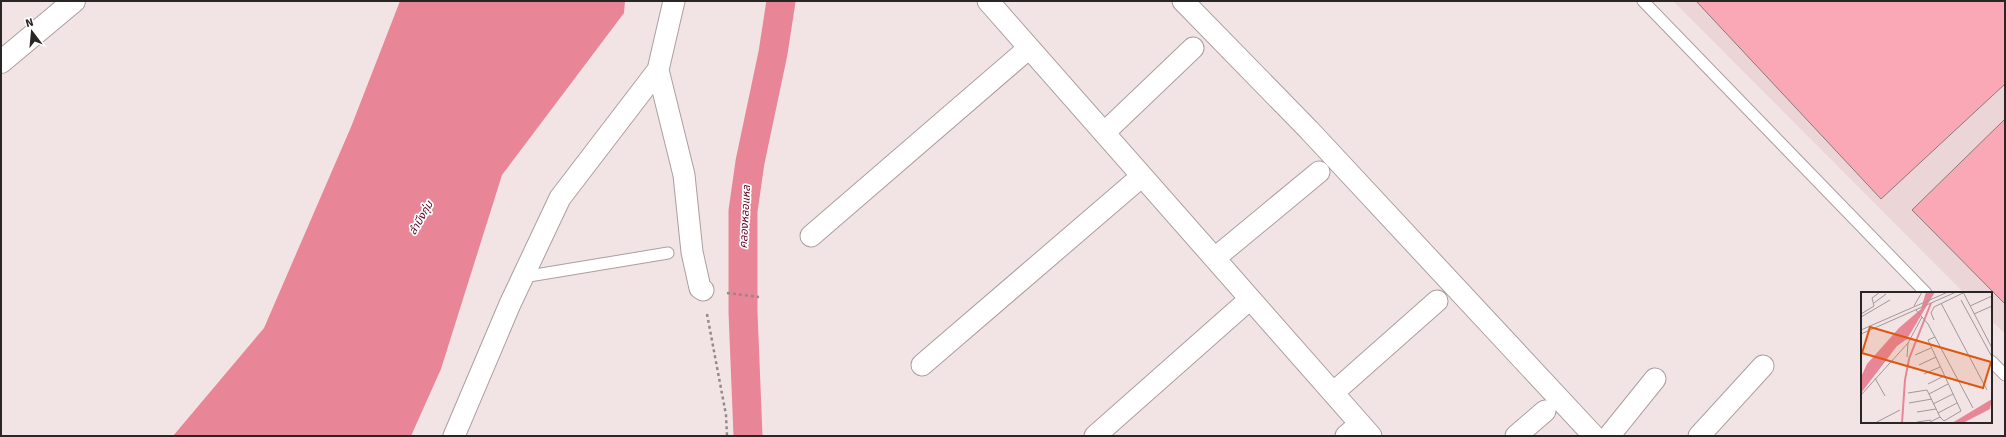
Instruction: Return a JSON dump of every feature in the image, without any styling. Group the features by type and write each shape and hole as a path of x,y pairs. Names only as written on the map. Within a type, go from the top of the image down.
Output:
{"main road":[{"path":"1,62 74,1"}],"street":[{"path":"454,436 523,277 560,198 658,70 674,1"},
{"path":"988,1 1334,393 1359,432"},
{"path":"1183,1 1314,136 1594,436"},
{"path":"811,236 1029,48"},
{"path":"1104,132 1193,48"},
{"path":"658,70 684,175 692,252 700,288 711,291"},
{"path":"1215,258 1319,172"},
{"path":"922,365 1142,176"},
{"path":"1095,436 1250,299"},
{"path":"1334,393 1437,301"},
{"path":"1699,436 1763,366"},
{"path":"1609,436 1654,379"},
{"path":"1516,436 1545,411"}],"lane":[{"path":"1643,1 1925,292"},
{"path":"523,277 668,253"},
{"path":"1992,362 2005,375"}],"path":[{"path":"727,436 726,415 711,291 759,297"}],"shaded area":[{"path":"1673,1 2005,1 2005,334 1992,321 1992,292 1963,292"}],"water":[{"name":"ลำบึงกุ่ม","path":"400,1 625,1 624,13 502,175 441,369 411,436 173,436 264,328 351,127"}],"building":[{"path":"1696,1 2005,1 2005,84 1881,199"},
{"path":"2005,119 2005,304 1912,210"}],"waterway":[{"name":"คลองหลอแหล","path":"748,436 743,312 743,211 750,162 773,53 781,1"}]}
